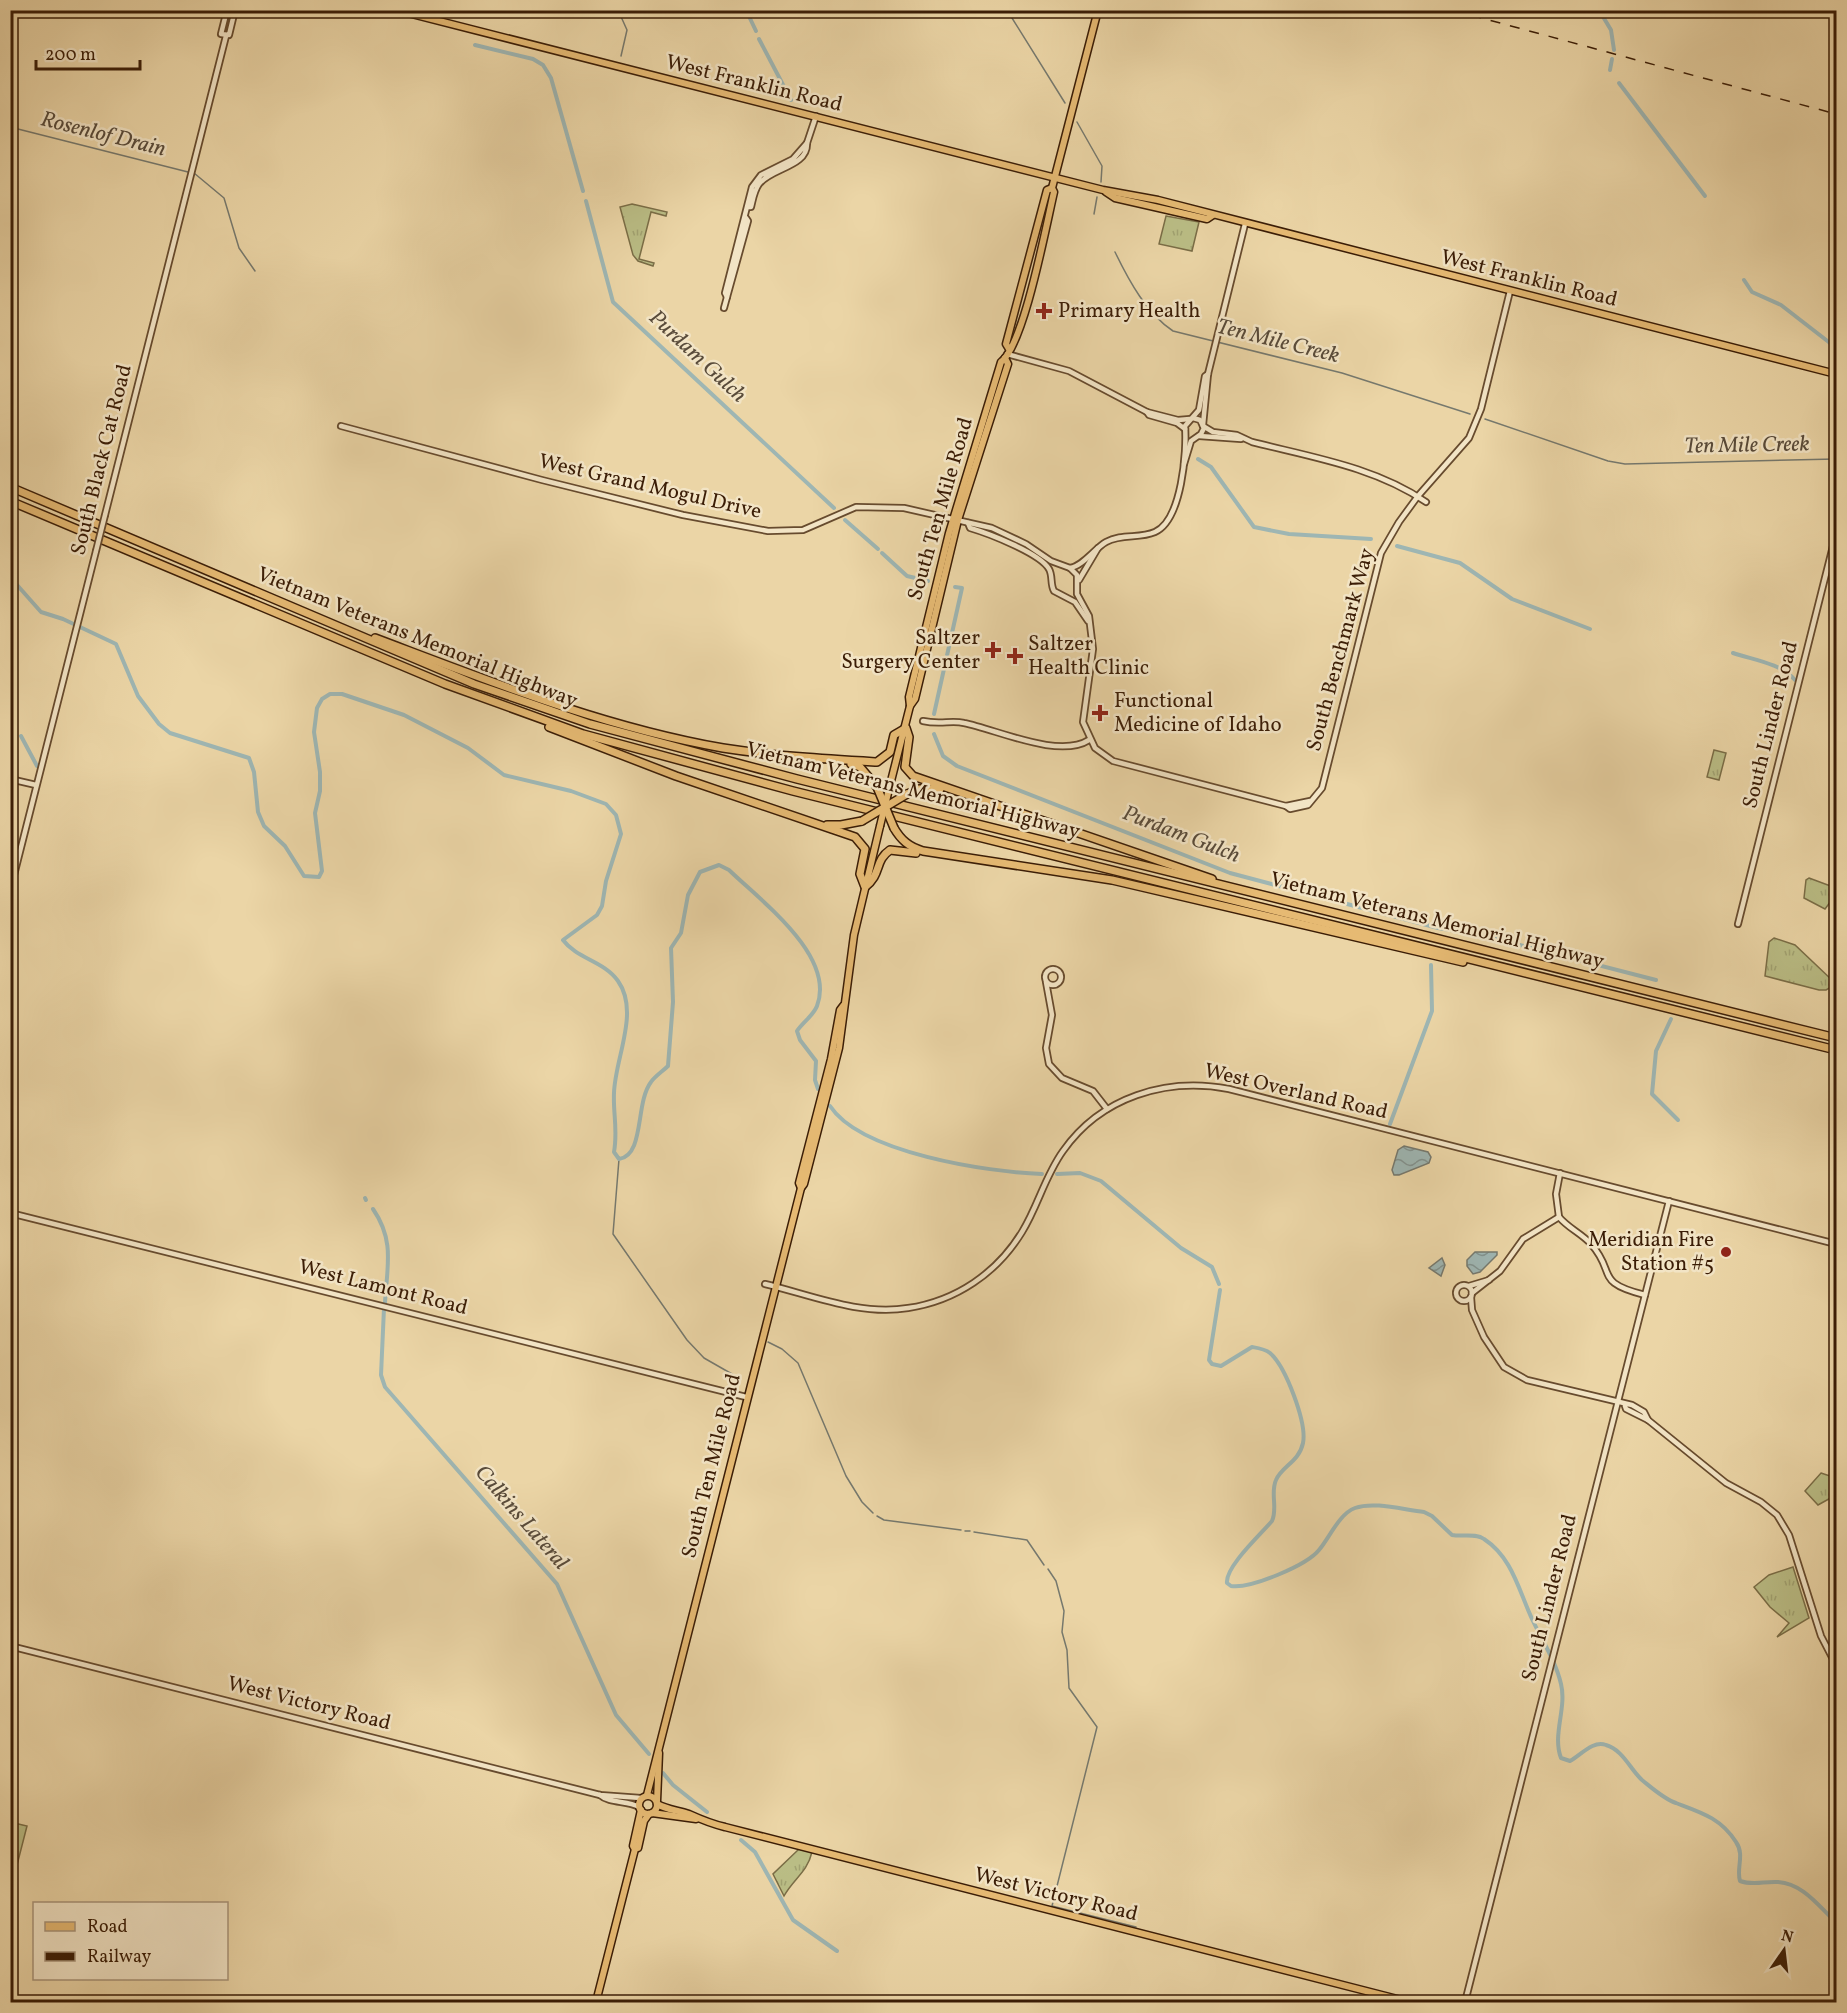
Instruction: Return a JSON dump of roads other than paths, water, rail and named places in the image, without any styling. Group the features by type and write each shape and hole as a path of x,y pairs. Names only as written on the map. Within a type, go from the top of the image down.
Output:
{"highway":[{"name":"Vietnam Veterans Memorial Highway","path":"10,487 474,684 590,724 682,751 1836,1038"},
{"name":"Vietnam Veterans Memorial Highway","path":"10,501 434,680 525,715 646,752 793,791 1836,1050"},
{"path":"273,600 475,676 592,716 723,748 878,762 890,752 894,735 906,728 909,737 905,759 908,772 912,776 1204,875 1222,885"},
{"path":"525,715 558,732 608,751 812,822 862,842 865,853 860,874 864,890"},
{"path":"837,760 860,767 877,787 900,838 911,848 936,854"},
{"path":"812,822 841,825 862,821 885,805 907,794 933,788 957,793"},
{"path":"864,890 876,878 881,858 891,850 936,854 1112,880 1456,960 1497,966"}],"main road":[{"name":"West Franklin Road","path":"396,10 1054,178 1200,210 1245,224 1836,374"},
{"name":"South Ten Mile Road","path":"640,1809 658,1753 746,1397 841,1038 843,1005 858,916 910,706 915,699 956,519 1008,364 1006,344 1047,190 1052,188 1098,10"},
{"name":"West Franklin Road","path":"1103,190 1115,198 1207,219 1214,215"},
{"path":"1164,209 1172,207 1200,210"},
{"name":"South Ten Mile Road","path":"657,1802 658,1753"},
{"name":"West Victory Road","path":"644,1797 657,1802 669,1811 691,1815 696,1819"},
{"path":"634,1849 638,1848 644,1821 657,1802"},
{"path":"596,2002 634,1849 640,1809"},
{"name":"West Victory Road","path":"640,1809 650,1814 696,1819 1409,2002"}],"street":[{"name":"South Black Cat Road","path":"226,36 221,34 227,10"},
{"name":"South Black Cat Road","path":"10,891 226,36 229,35 235,10"},
{"path":"724,308 727,297 725,293 749,207 751,207 759,184 770,174 802,157 816,116"},
{"path":"1051,577 1056,570 1081,564 1088,554 1117,537 1147,534 1164,527 1172,513 1184,464 1203,426 1208,375 1245,224"},
{"name":"South Benchmark Way","path":"1089,740 1101,754 1113,761 1286,806 1313,800 1324,782 1381,553 1418,496 1469,438 1481,409 1509,291"},
{"path":"1007,354 1069,371 1161,421 1177,423 1197,437 1241,439 1370,473 1426,502"},
{"path":"1184,464 1185,430 1199,410 1205,376 1208,375"},
{"path":"1147,412 1178,420 1200,420 1203,426 1213,432 1237,435 1241,439"},
{"name":"West Grand Mogul Drive","path":"341,426 576,489 683,515 768,531 803,530 856,507 872,506 890,506 968,523"},
{"path":"923,721 941,724 964,723 1067,748 1089,740 1082,715 1093,663 1089,616 1077,597 1077,575 1068,567 1051,561 1002,532 973,522 968,523 970,528 1001,538 1042,562 1049,568 1054,591 1075,602 1088,621"},
{"name":"South Linder Road","path":"1738,924 1836,534"},
{"path":"1065,596 1078,586 1098,548"},
{"path":"10,778 36,785"},
{"path":"1050,1004 1054,985 1061,979 1059,971 1052,969 1046,972 1051,1023 1046,1048 1049,1064 1062,1078 1093,1091 1107,1110"},
{"path":"1046,982 1054,985"},
{"name":"West Overland Road","path":"765,1284 854,1307 889,1310 929,1304 963,1290 989,1271 1008,1252 1023,1232 1050,1171 1063,1151 1089,1122 1134,1096 1174,1086 1211,1086 1836,1244"},
{"path":"1560,1173 1556,1194 1558,1217 1590,1243 1607,1276 1614,1284 1645,1295"},
{"name":"South Linder Road","path":"1465,2002 1669,1201"},
{"name":"West Lamont Road","path":"10,1213 746,1397"},
{"path":"1464,1301 1500,1271 1523,1239 1558,1217"},
{"path":"1490,1280 1462,1286 1457,1290 1458,1297 1472,1310 1494,1356 1510,1371 1532,1382 1637,1408 1648,1420 1726,1483 1768,1507 1783,1523 1821,1636 1836,1665"},
{"path":"1469,1286 1472,1295 1472,1310"},
{"name":"West Victory Road","path":"10,1646 600,1795 640,1809"},
{"name":"West Victory Road","path":"600,1795 644,1797"}],"water":[{"path":"1404,1146 1428,1152 1431,1157 1429,1163 1394,1175 1392,1170 1398,1150"},
{"path":"1475,1252 1497,1252 1497,1255 1480,1272 1473,1274 1467,1266 1467,1260"},
{"path":"1442,1258 1445,1265 1441,1276 1429,1268"}],"waterway":[{"name":"Purdam Gulch","path":"459,15 460,10"},
{"path":"618,10 627,30 621,56"},
{"path":"746,10 756,31"},
{"name":"Ten Mile Creek","path":"1007,10 1065,103"},
{"path":"1599,10 1611,30 1614,50"},
{"path":"759,39 791,100"},
{"name":"Purdam Gulch","path":"475,45 533,59 543,65 551,78 583,191"},
{"path":"1610,70 1612,59"},
{"path":"1619,83 1705,196"},
{"name":"Ten Mile Creek","path":"1077,122 1102,166 1101,182"},
{"name":"Rosenlof Drain","path":"10,127 188,172"},
{"name":"Rosenlof Drain","path":"194,173 224,198 239,248 255,271"},
{"name":"Ten Mile Creek","path":"1094,214 1097,197"},
{"name":"Purdam Gulch","path":"586,201 613,302 834,508"},
{"name":"Ten Mile Creek","path":"1115,252 1147,306 1173,331 1342,373 1470,414"},
{"path":"1744,280 1752,292 1781,305 1836,346"},
{"name":"Ten Mile Creek","path":"1485,419 1608,461 1625,464 1836,459"},
{"path":"1198,459 1211,467 1254,527 1289,534 1371,539"},
{"name":"Purdam Gulch","path":"845,520 878,549"},
{"path":"1397,546 1460,563 1512,599 1590,629"},
{"name":"Purdam Gulch","path":"882,553 907,576 928,581"},
{"path":"10,577 41,612 63,619 116,644 138,696 159,724 170,733 249,758 254,772 258,812 264,826 285,846 304,876 319,877 322,871 315,813 320,791 320,772 314,732 317,708 322,699 330,694 342,694 404,715 468,748 504,775 571,791 606,804 616,815 621,834 606,881 602,906 597,915 563,940 576,952 612,974 624,993 627,1021 614,1093 616,1136 614,1152 619,1159 633,1148 646,1091 653,1080 668,1066 673,1002 671,948 681,933 688,895 700,872 719,865 729,870 776,913 806,949 816,968 820,987 817,1006 797,1031 800,1040 816,1061 815,1080 818,1089"},
{"name":"Purdam Gulch","path":"934,714 962,588 955,587"},
{"path":"1733,653 1774,666 1795,680"},
{"name":"Purdam Gulch","path":"934,734 943,756 957,766 1230,873 1438,928 1481,935 1656,980"},
{"name":"Calkins Lateral","path":"21,736 37,766"},
{"path":"10,911 12,897"},
{"name":"Purdam Gulch","path":"1390,1124 1432,1011 1431,965"},
{"path":"1671,1019 1656,1051 1652,1094 1678,1120"},
{"path":"830,1106 846,1122 868,1136 896,1148 959,1164 1042,1174"},
{"path":"619,1159 613,1234 687,1340 704,1358 739,1378"},
{"path":"1057,1174 1080,1173 1101,1181 1181,1248 1212,1267 1219,1284"},
{"name":"Calkins Lateral","path":"373,1209 380,1221 387,1243 385,1303"},
{"path":"1220,1290 1209,1360 1212,1364 1221,1366 1252,1347 1270,1353 1289,1382 1299,1409 1303,1434 1303,1443 1298,1455 1282,1471 1274,1485 1272,1521 1237,1560 1228,1576 1227,1583 1231,1586 1252,1584 1291,1569 1319,1550 1344,1515 1363,1506 1424,1512 1432,1516 1452,1535 1477,1536 1484,1539 1494,1547 1509,1566 1559,1676 1562,1693 1558,1740 1561,1758 1570,1761 1596,1745 1612,1747 1622,1755 1638,1776 1658,1793 1717,1821 1724,1827 1739,1847 1740,1881 1778,1882 1796,1887 1836,1922"},
{"name":"Calkins Lateral","path":"384,1308 381,1375 385,1387 557,1584 616,1715 649,1754"},
{"path":"768,1342 782,1349 798,1363 846,1476 862,1502 873,1513"},
{"path":"877,1516 884,1520 961,1530"},
{"path":"965,1531 970,1531"},
{"path":"974,1532 1027,1540 1044,1565"},
{"path":"1048,1569 1056,1581 1064,1611 1062,1632 1067,1650 1069,1688 1097,1727 1052,1906 1136,1927"},
{"name":"Calkins Lateral","path":"663,1773 673,1785 707,1812"},
{"name":"Calkins Lateral","path":"741,1840 755,1852 793,1920 837,1951"}],"railway":[{"path":"1452,10 1836,114"}],"place":[{"name":"Primary Health","path":"1044,311"},
{"name":"Saltzer Surgery Center","path":"993,650"},
{"name":"Saltzer Health Clinic","path":"1015,656"},
{"name":"Functional Medicine of Idaho","path":"1100,713"},
{"name":"Meridian Fire Station #5","path":"1726,1252"}]}
